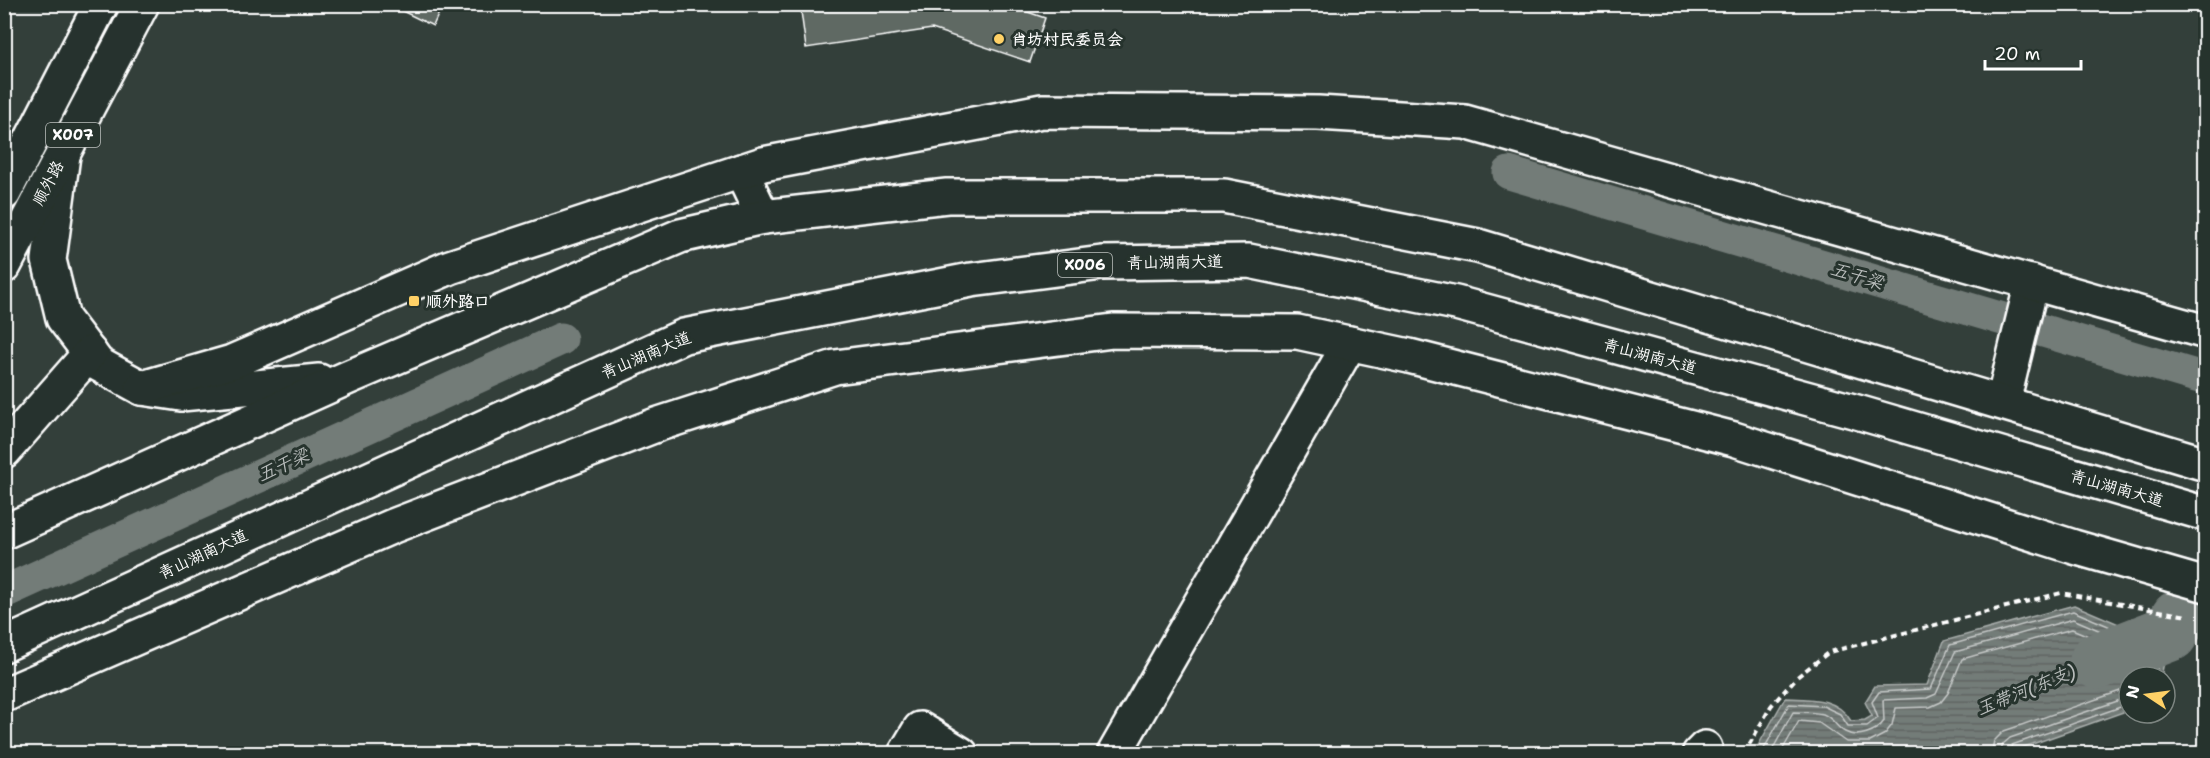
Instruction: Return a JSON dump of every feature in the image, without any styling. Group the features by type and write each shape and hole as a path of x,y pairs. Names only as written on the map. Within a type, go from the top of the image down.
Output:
{"main road":[{"name":"顺外路","path":"4,193 101,4"},
{"name":"顺外路","path":"4,266 142,4"},
{"path":"142,388 232,362 450,267 763,164 1042,111 1318,113 1465,122 2031,286 2205,332"},
{"path":"63,155 49,260 63,318 99,364 142,388 181,394 347,378"},
{"path":"741,171 763,217"},
{"path":"4,532 347,378 680,236 763,217 947,195 1224,196 1478,246 2205,464"},
{"name":"青山湖南大道","path":"4,645 684,336 971,280 1102,263 1249,261 1456,303 1857,412 2205,514"},
{"path":"2003,402 2031,286"},
{"path":"4,695 393,526 656,425 836,367 1113,332 1298,332 1409,356 1734,439 2074,548 2205,585"},
{"path":"1114,753 1350,344"},
{"path":"4,451 90,353"},
{"path":"905,753 920,729 962,753"}],"path":[{"path":"1744,753 1771,706 1797,677 1829,652 2061,593 2195,618"}],"water":[{"path":"2074,605 2128,628 2170,633 2163,665 2117,665 2117,714 2007,753 1754,753 1785,698 1831,703 1845,713 1851,721 1865,720 1872,716 1865,702 1875,686 1927,685 1944,641"}],"building":[{"path":"388,4 443,4 433,26"},
{"name":"肖坊村民委员会","path":"800,4 1005,4 1045,18 1030,62 932,29 806,48"}],"waterway":[{"name":"五干梁","path":"1509,173 2206,379"},
{"name":"五干梁","path":"4,592 561,339"},
{"name":"玉带河(东支)","path":"2098,661 2170,633 2179,618"}],"place":[{"name":"肖坊村民委员会","path":"999,39"},
{"name":"顺外路口","path":"414,301"}]}
